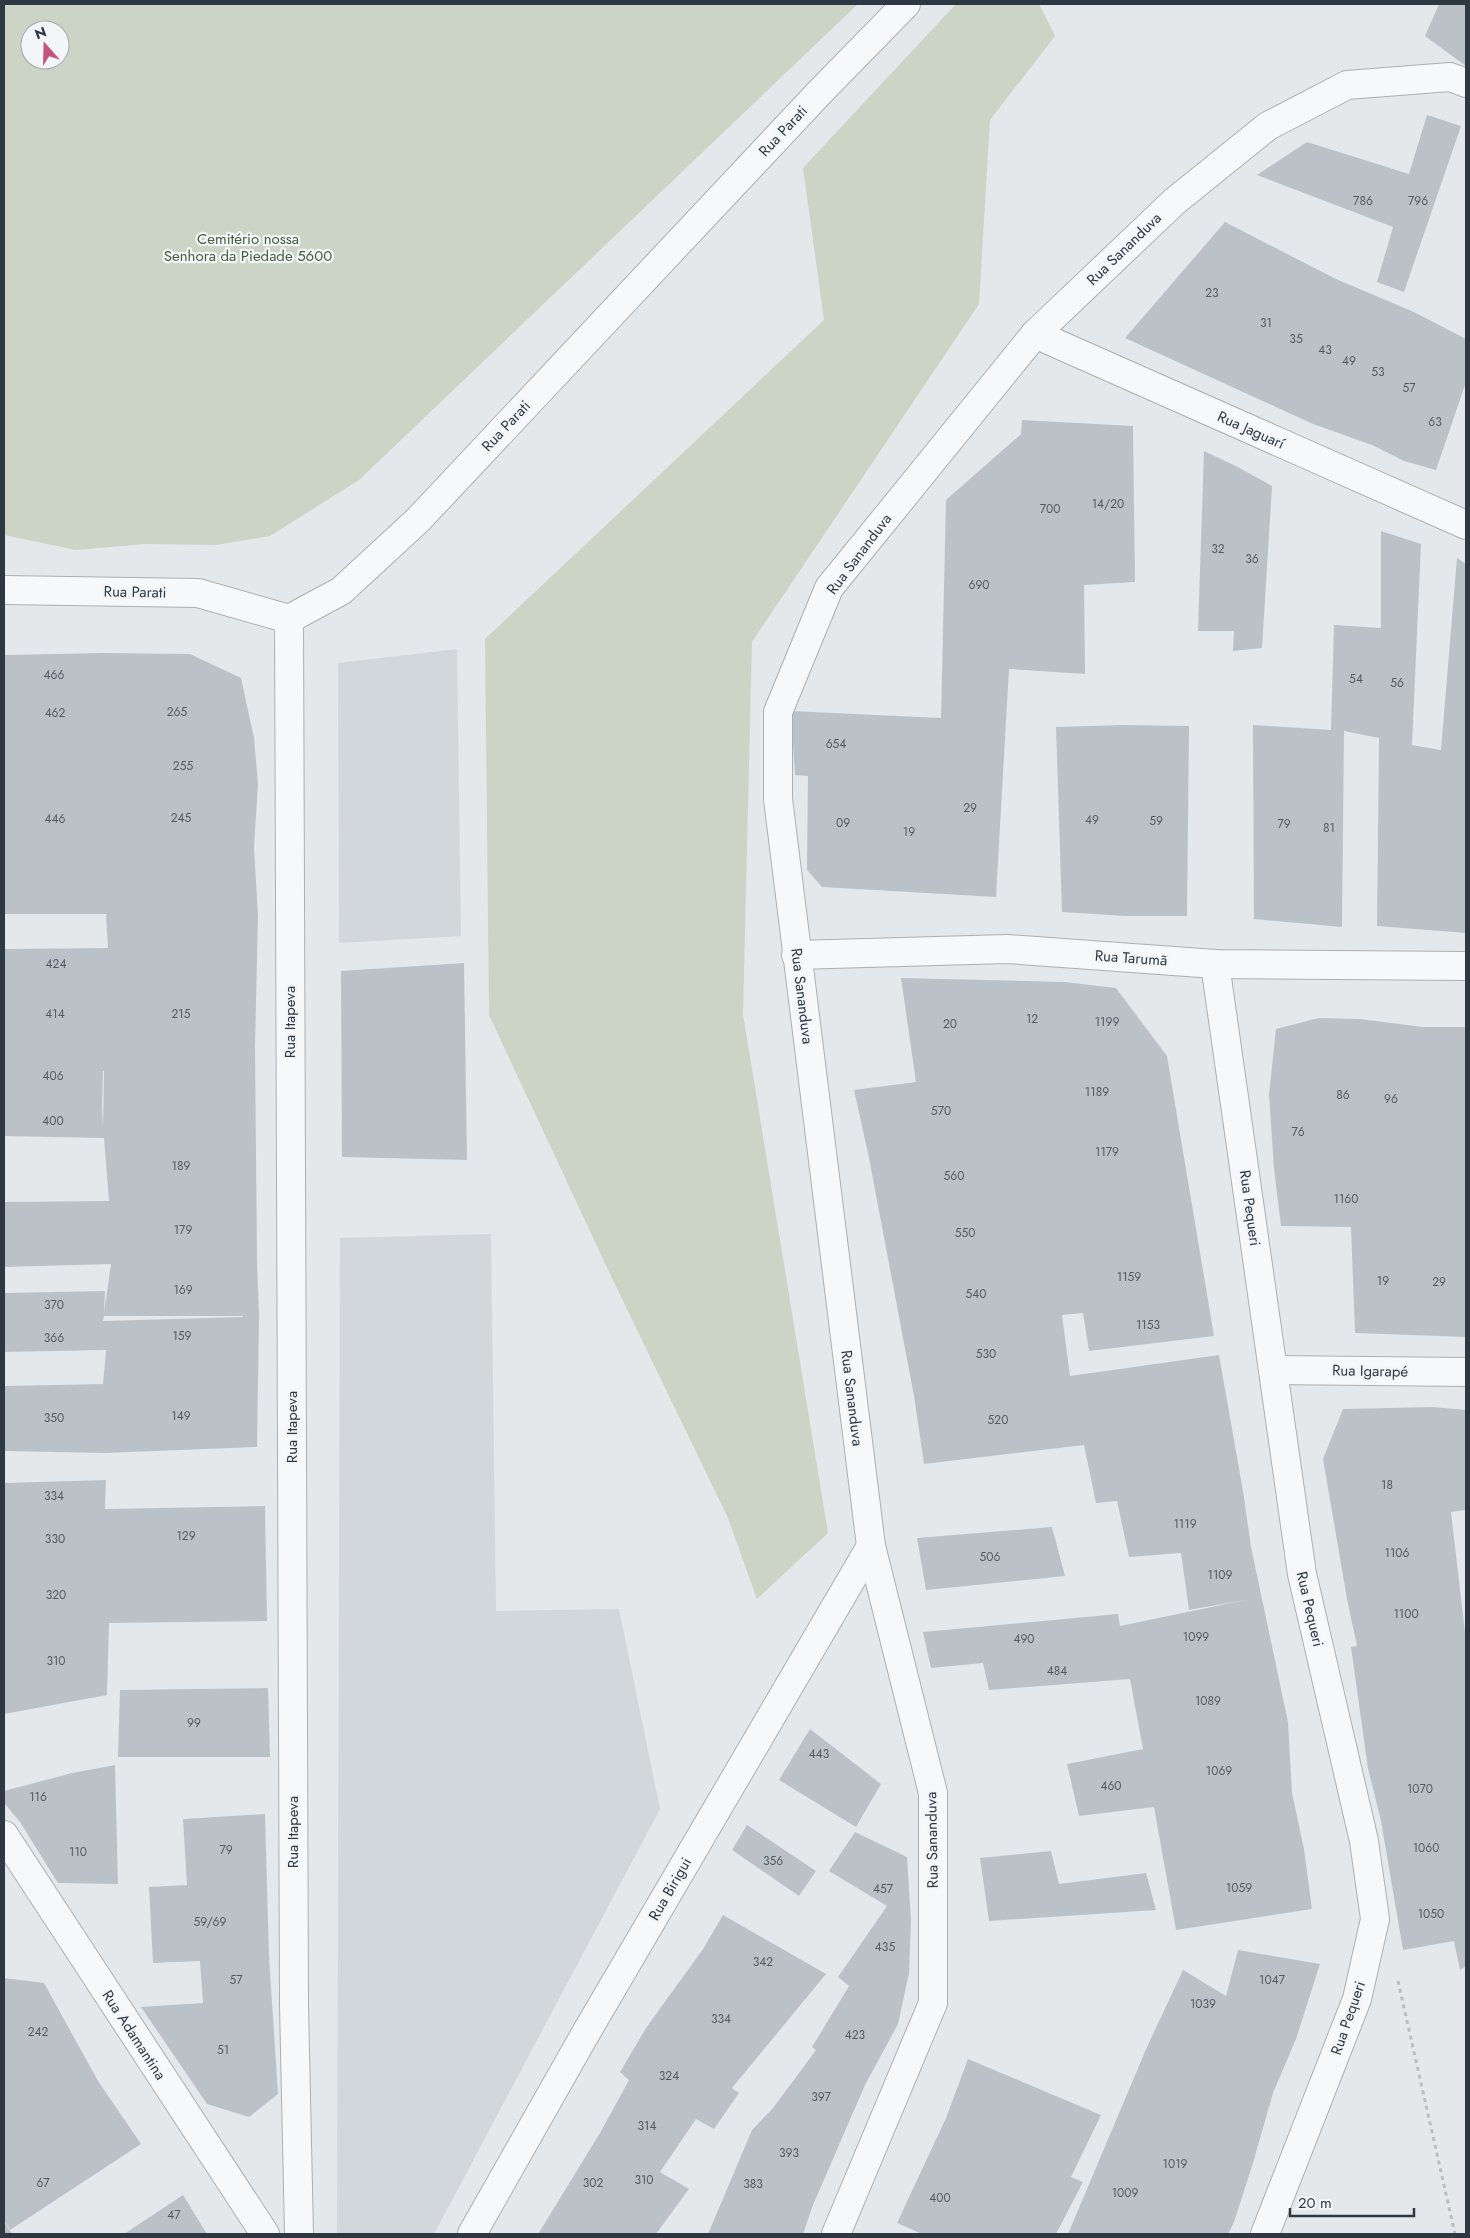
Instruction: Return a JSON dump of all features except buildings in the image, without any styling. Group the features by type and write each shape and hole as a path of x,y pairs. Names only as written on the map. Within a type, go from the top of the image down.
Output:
{"street":[{"name":"Rua Parati","path":"4,590 198,593 289,619 341,592 418,520 813,99 906,4"},
{"name":"Rua Sananduva","path":"836,2234 933,2003 933,1793 871,1546 778,799 778,712 829,588 1035,334 1175,201 1268,126 1347,85 1450,76 1466,83"},
{"name":"Rua Jaguarí","path":"1035,334 1466,525"},
{"name":"Rua Itapeva","path":"289,619 294,2005 299,2234"},
{"name":"Rua Tarumã","path":"796,955 1007,949 1215,964 1466,966"},
{"name":"Rua Pequeri","path":"1215,964 1302,1574 1364,1841 1375,1919 1358,1999 1265,2234"},
{"name":"Rua Igarapé","path":"1273,1370 1466,1372"},
{"name":"Rua Birigui","path":"472,2234 588,2029 871,1546"},
{"name":"Rua Adamantina","path":"4,1835 265,2234"}],"path":[{"path":"1397,1976 1455,2234"}],"shaded area":[{"path":"457,649 461,936 339,943 338,663"},
{"path":"491,1234 496,1611 619,1609 660,1809 434,2234 337,2234 340,1238"}],"green space":[{"name":"Cemitério nossa Senhora da Piedade 5600","path":"4,4 858,4 359,480 270,536 216,545 145,544 76,550 4,535"},
{"path":"956,4 1039,4 1055,36 990,120 979,304 752,642 743,1014 828,1533 757,1599 728,1518 610,1274 489,1015 485,639 824,320 803,168"}]}
